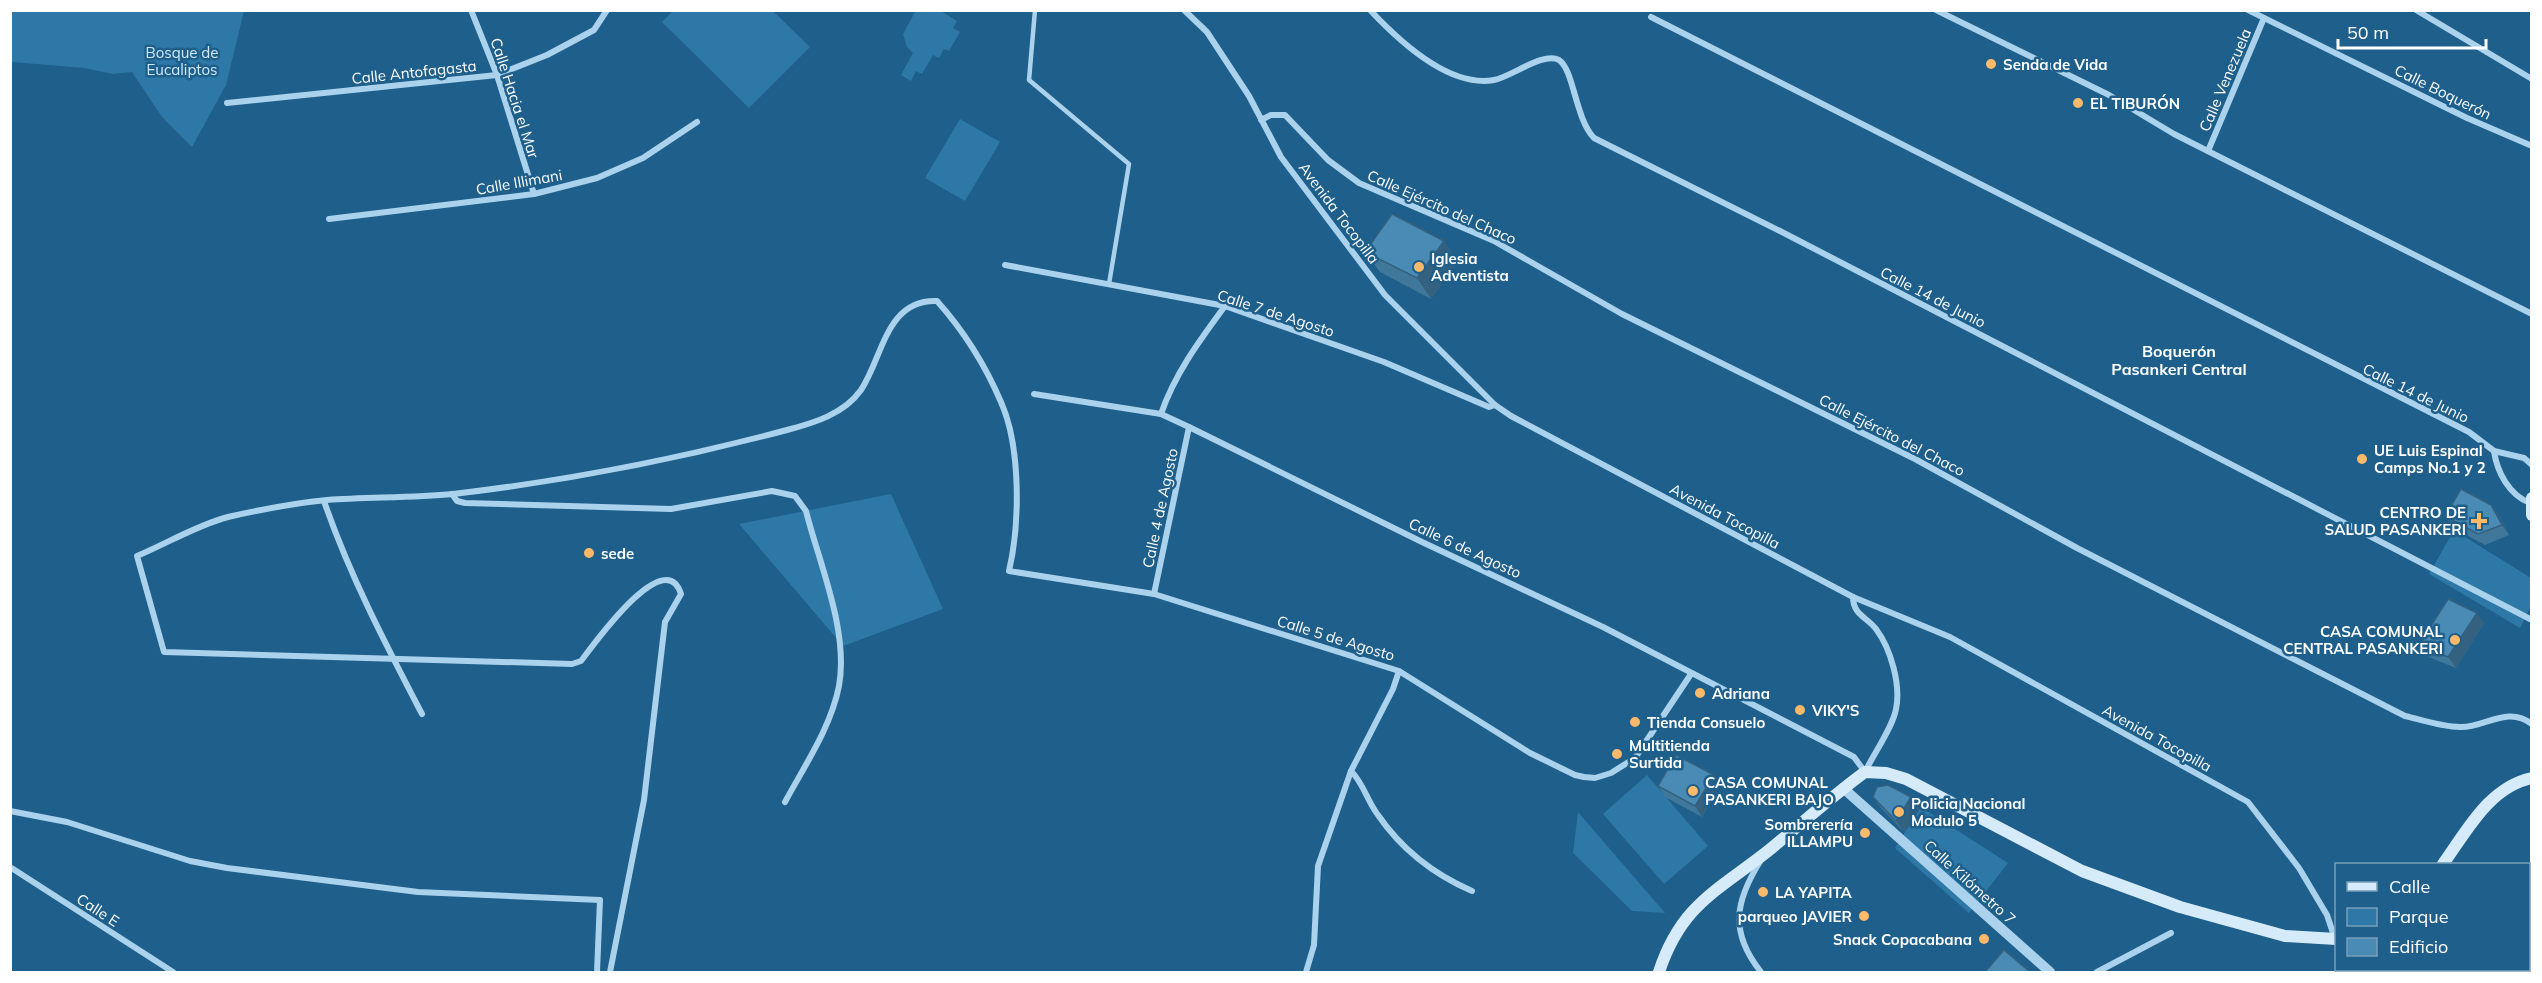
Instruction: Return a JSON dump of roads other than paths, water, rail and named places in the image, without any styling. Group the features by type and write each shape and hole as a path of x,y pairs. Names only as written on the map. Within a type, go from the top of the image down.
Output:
{"main road":[{"path":"1659,972 1666,950 1683,922 1722,883 1766,852 1865,772 1886,773 1906,779 2082,871 2180,907 2285,936 2335,939"},
{"path":"2444,863 2483,809 2500,791 2517,782 2532,778"}],"street":[{"name":"Calle Hacia el Mar","path":"471,10 496,75 534,194"},
{"name":"Calle Antofagasta","path":"227,103 496,75 547,55 594,30 607,10"},
{"name":"Avenida Tocopilla","path":"1184,10 1207,32 1249,96 1281,157 1385,295 1495,405 1511,416 1853,597 1950,637 2248,802 2299,868 2327,915 2335,936"},
{"name":"Calle 14 de Junio","path":"1370,10 1390,32 1422,57 1469,79 1495,80 1545,59 1555,58 1565,65 1581,120 1594,138 1780,231 2532,620"},
{"path":"1936,10 2109,96 2208,151 2532,314"},
{"name":"Calle Boquerón","path":"2248,10 2467,118 2532,146"},
{"path":"2416,10 2532,80"},
{"name":"Calle 14 de Junio","path":"1651,17 2469,432 2494,451 2524,458 2532,465"},
{"name":"Calle Venezuela","path":"2208,151 2264,18"},
{"name":"Calle Ejército del Chaco","path":"1262,120 1271,115 1285,115 1328,160 1359,183 1494,241 1622,314 1915,459 2077,548 2405,716 2462,728 2497,717 2513,716 2532,724"},
{"name":"Calle Illimani","path":"329,219 534,194 597,178 634,162 697,122"},
{"name":"Calle 7 de Agosto","path":"1005,265 1225,306 1384,362 1489,407 1495,405"},
{"name":"Calle 5 de Agosto","path":"452,494 645,463 787,430 822,419 838,411 861,390 893,322 903,311 926,301 937,301 978,358 1002,404 1012,440 1015,475 1014,549 1009,571 1154,594 1399,670 1530,753 1575,776 1595,778 1611,773 1635,758 1691,674"},
{"path":"1161,414 1169,389 1225,306"},
{"name":"Calle 6 de Agosto","path":"1034,394 1161,414 1422,542 1603,627 1854,757 1865,772"},
{"name":"Calle 4 de Agosto","path":"1154,594 1189,427"},
{"path":"2494,451 2496,466 2504,481 2517,496 2531,505"},
{"path":"610,972 644,800 665,622 680,599 679,588 671,582 655,584 632,597 581,661 572,664 165,652 136,556 226,518 324,501 452,494 457,501 465,503 671,510 772,491 795,496 806,511 832,606 842,661 839,686 828,723 785,802"},
{"path":"324,501 333,529 393,660 422,714"},
{"path":"1853,597 1857,612 1876,629 1887,649 1896,688 1896,711 1865,772"},
{"path":"1306,972 1314,945 1318,866 1351,771 1393,689 1399,670"},
{"path":"1351,771 1359,779 1377,814 1413,857 1447,880 1472,891"},
{"name":"Calle Kilómetro 7","path":"1843,788 2050,972"},
{"path":"10,811 67,822 190,861 227,868 418,892 600,900 597,972"},
{"path":"1761,972 1743,943 1737,913 1741,896 1766,852"},
{"name":"Calle E","path":"10,867 173,972"},
{"path":"2097,972 2171,933"}],"lane":[{"path":"1035,10 1029,80 1129,164 1109,284"}],"place":[{"name":"Senda de Vida","path":"1991,64"},
{"name":"EL TIBURÓN","path":"2078,103"},
{"name":"Iglesia Adventista","path":"1419,267"},
{"name":"UE Luis Espinal Camps No.1 y 2","path":"2362,459"},
{"name":"CENTRO DE SALUD PASANKERI","path":"2479,521"},
{"name":"sede","path":"589,553"},
{"name":"CASA COMUNAL CENTRAL PASANKERI","path":"2455,640"},
{"name":"Adriana","path":"1700,693"},
{"name":"VIKY'S","path":"1800,710"},
{"name":"Tienda Consuelo","path":"1635,722"},
{"name":"Multitienda Surtida","path":"1617,754"},
{"name":"CASA COMUNAL PASANKERI BAJO","path":"1693,791"},
{"name":"Policia Nacional Modulo 5","path":"1899,812"},
{"name":"Sombrerería ILLAMPU","path":"1865,833"},
{"name":"LA YAPITA","path":"1763,892"},
{"name":"parqueo JAVIER","path":"1864,916"},
{"name":"Snack Copacabana","path":"1984,939"}],"district":[{"name":"Boquerón Pasankeri Central","path":"2179,360"}],"park label":[{"name":"Bosque de Eucaliptos","path":"182,60"}]}
